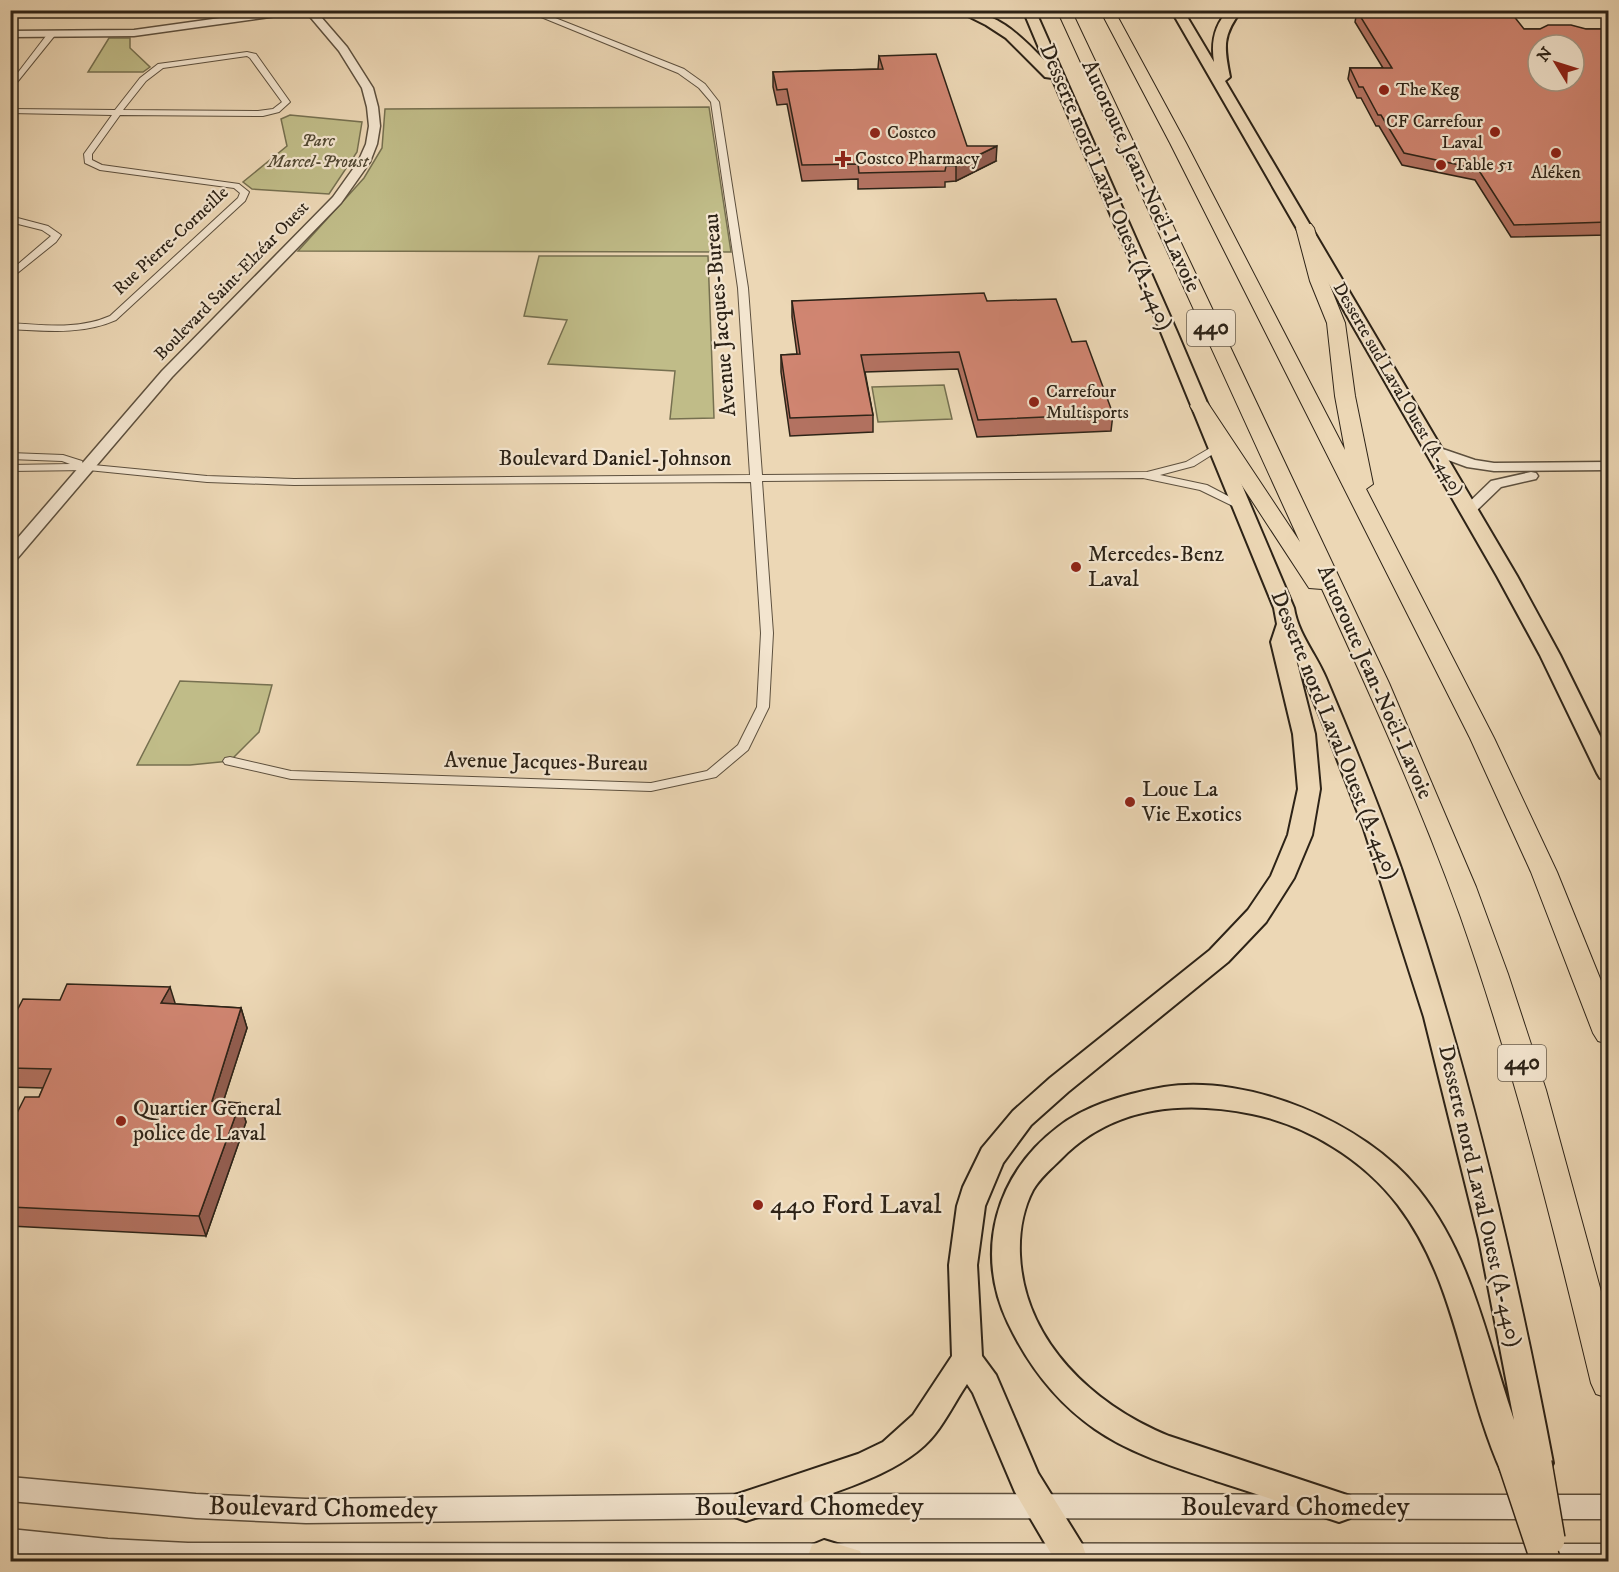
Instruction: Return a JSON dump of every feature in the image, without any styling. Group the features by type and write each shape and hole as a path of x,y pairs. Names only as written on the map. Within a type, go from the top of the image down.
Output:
{"highway":[{"name":"Autoroute Jean-Noël-Lavoie","path":"1064,10 1359,645 1426,796 1464,889 1496,979 1556,1177 1608,1383"},
{"name":"Autoroute Jean-Noël-Lavoie","path":"1107,10 1178,142 1449,669 1517,810 1575,945 1608,1033"},
{"path":"1305,228 1319,281 1335,323 1345,396 1366,509"},
{"path":"1200,406 1247,473 1267,511 1359,645"}],"main road":[{"path":"962,10 992,22 1018,39 1061,86"},
{"name":"Desserte nord Laval Ouest (A-440)","path":"1029,10 1200,406 1284,608 1286,625 1306,657 1345,750 1391,873 1423,971 1489,1216 1514,1332 1525,1463 1554,1562"},
{"name":"Desserte sud Laval Ouest (A-440)","path":"1177,10 1469,510 1550,654 1608,773"},
{"path":"1226,94 1217,37 1222,26 1236,10"},
{"path":"1070,1555 1021,1472 984,1385 967,1359 963,1287 967,1226 977,1187 997,1148 1012,1129 1037,1104 1196,976 1234,942 1266,903 1289,864 1300,834 1307,803 1308,762 1304,734 1281,642 1286,625"},
{"path":"1339,1507 1190,1458 1136,1436 1105,1418 1076,1395 1041,1356 1024,1326 1011,1293 1005,1243 1011,1210 1024,1179 1047,1151 1073,1130 1104,1114 1141,1102 1174,1097 1212,1097 1257,1103 1294,1114 1336,1135 1384,1170 1406,1194 1429,1226 1446,1259 1468,1312 1486,1384 1525,1463 1546,1562"},
{"path":"746,1506 865,1466 894,1452 924,1425 967,1359"}],"street":[{"path":"10,34 151,32 303,10"},
{"name":"Boulevard Saint-Elzéar Ouest","path":"10,557 167,374 337,200 365,162 375,130 375,113 371,95 344,51 310,10"},
{"name":"Avenue Jacques-Bureau","path":"231,761 291,775 651,787 711,774 743,747 763,707 766,633 743,288 715,102 702,86 681,71 527,10"},
{"path":"10,89 58,34"},
{"path":"10,111 267,114 284,106 286,102 253,56 240,53 154,68 118,112"},
{"path":"10,71 25,71"},
{"name":"Rue Pierre-Corneille","path":"10,326 86,327 102,324 113,318 242,199 245,192 236,186 100,167 88,161 88,154 118,112"},
{"path":"10,219 45,228 56,235 10,276"},
{"name":"Boulevard Daniel-Johnson","path":"1143,475 1190,464 1217,447"},
{"path":"1434,450 1472,464 1494,467 1608,466"},
{"name":"Boulevard Daniel-Johnson","path":"10,456 63,458 88,467"},
{"name":"Boulevard Daniel-Johnson","path":"10,468 88,467 198,478 268,482 1143,475 1203,487 1241,506"},
{"path":"1469,510 1490,488 1512,479 1539,476 1608,476"},
{"name":"Boulevard Chomedey","path":"10,1489 196,1506 306,1510 746,1506 1608,1507"},
{"name":"Boulevard Chomedey","path":"10,1541 108,1551 188,1555 836,1559 1070,1555 1608,1556"}],"green space":[{"path":"109,38 130,38 130,48 150,67 143,72 88,72"},
{"path":"709,107 731,252 298,251 364,178 382,148 385,109"},
{"name":"Parc Marcel-Proust","path":"290,115 362,122 357,152 329,194 252,189 243,182 287,146 281,119"},
{"path":"539,256 708,256 714,418 670,419 675,371 548,364 567,320 524,316"},
{"path":"944,385 952,419 878,422 872,387"},
{"path":"180,681 272,685 259,732 230,761 190,765 137,765"}],"building":[{"name":"CF Carrefour Laval","path":"1509,10 1524,29 1540,29 1548,25 1571,25 1586,29 1608,27 1608,222 1514,225 1478,169 1404,153 1381,115 1378,115 1363,87 1359,87 1350,68 1392,68 1357,11"},
{"name":"Costco","path":"936,54 967,146 997,146 956,166 946,166 945,171 859,173 858,164 802,165 787,89 777,90 773,72 883,69 879,56"},
{"name":"Carrefour Multisports","path":"984,293 987,301 1056,299 1072,342 1086,341 1113,414 978,420 959,352 861,355 873,415 790,418 781,355 800,354 792,301"},
{"name":"Quartier General police de Laval","path":"67,984 170,987 161,1003 241,1008 212,1101 240,1103 199,1216 10,1207 10,1127 25,1097 39,1097 51,1069 10,1068 12,1046 10,1046 10,1024 23,999 60,1000"}],"place":[{"name":"The Keg","path":"1384,90"},
{"name":"CF Carrefour Laval","path":"1495,132"},
{"name":"Costco","path":"875,133"},
{"name":"Aléken","path":"1556,153"},
{"name":"Costco Pharmacy","path":"843,159"},
{"name":"Table 51","path":"1441,165"},
{"name":"Carrefour Multisports","path":"1034,402"},
{"name":"Mercedes-Benz Laval","path":"1076,567"},
{"name":"Loue La Vie Exotics","path":"1130,802"},
{"name":"Quartier General police de Laval","path":"121,1121"},
{"name":"440 Ford Laval","path":"758,1205"}]}
